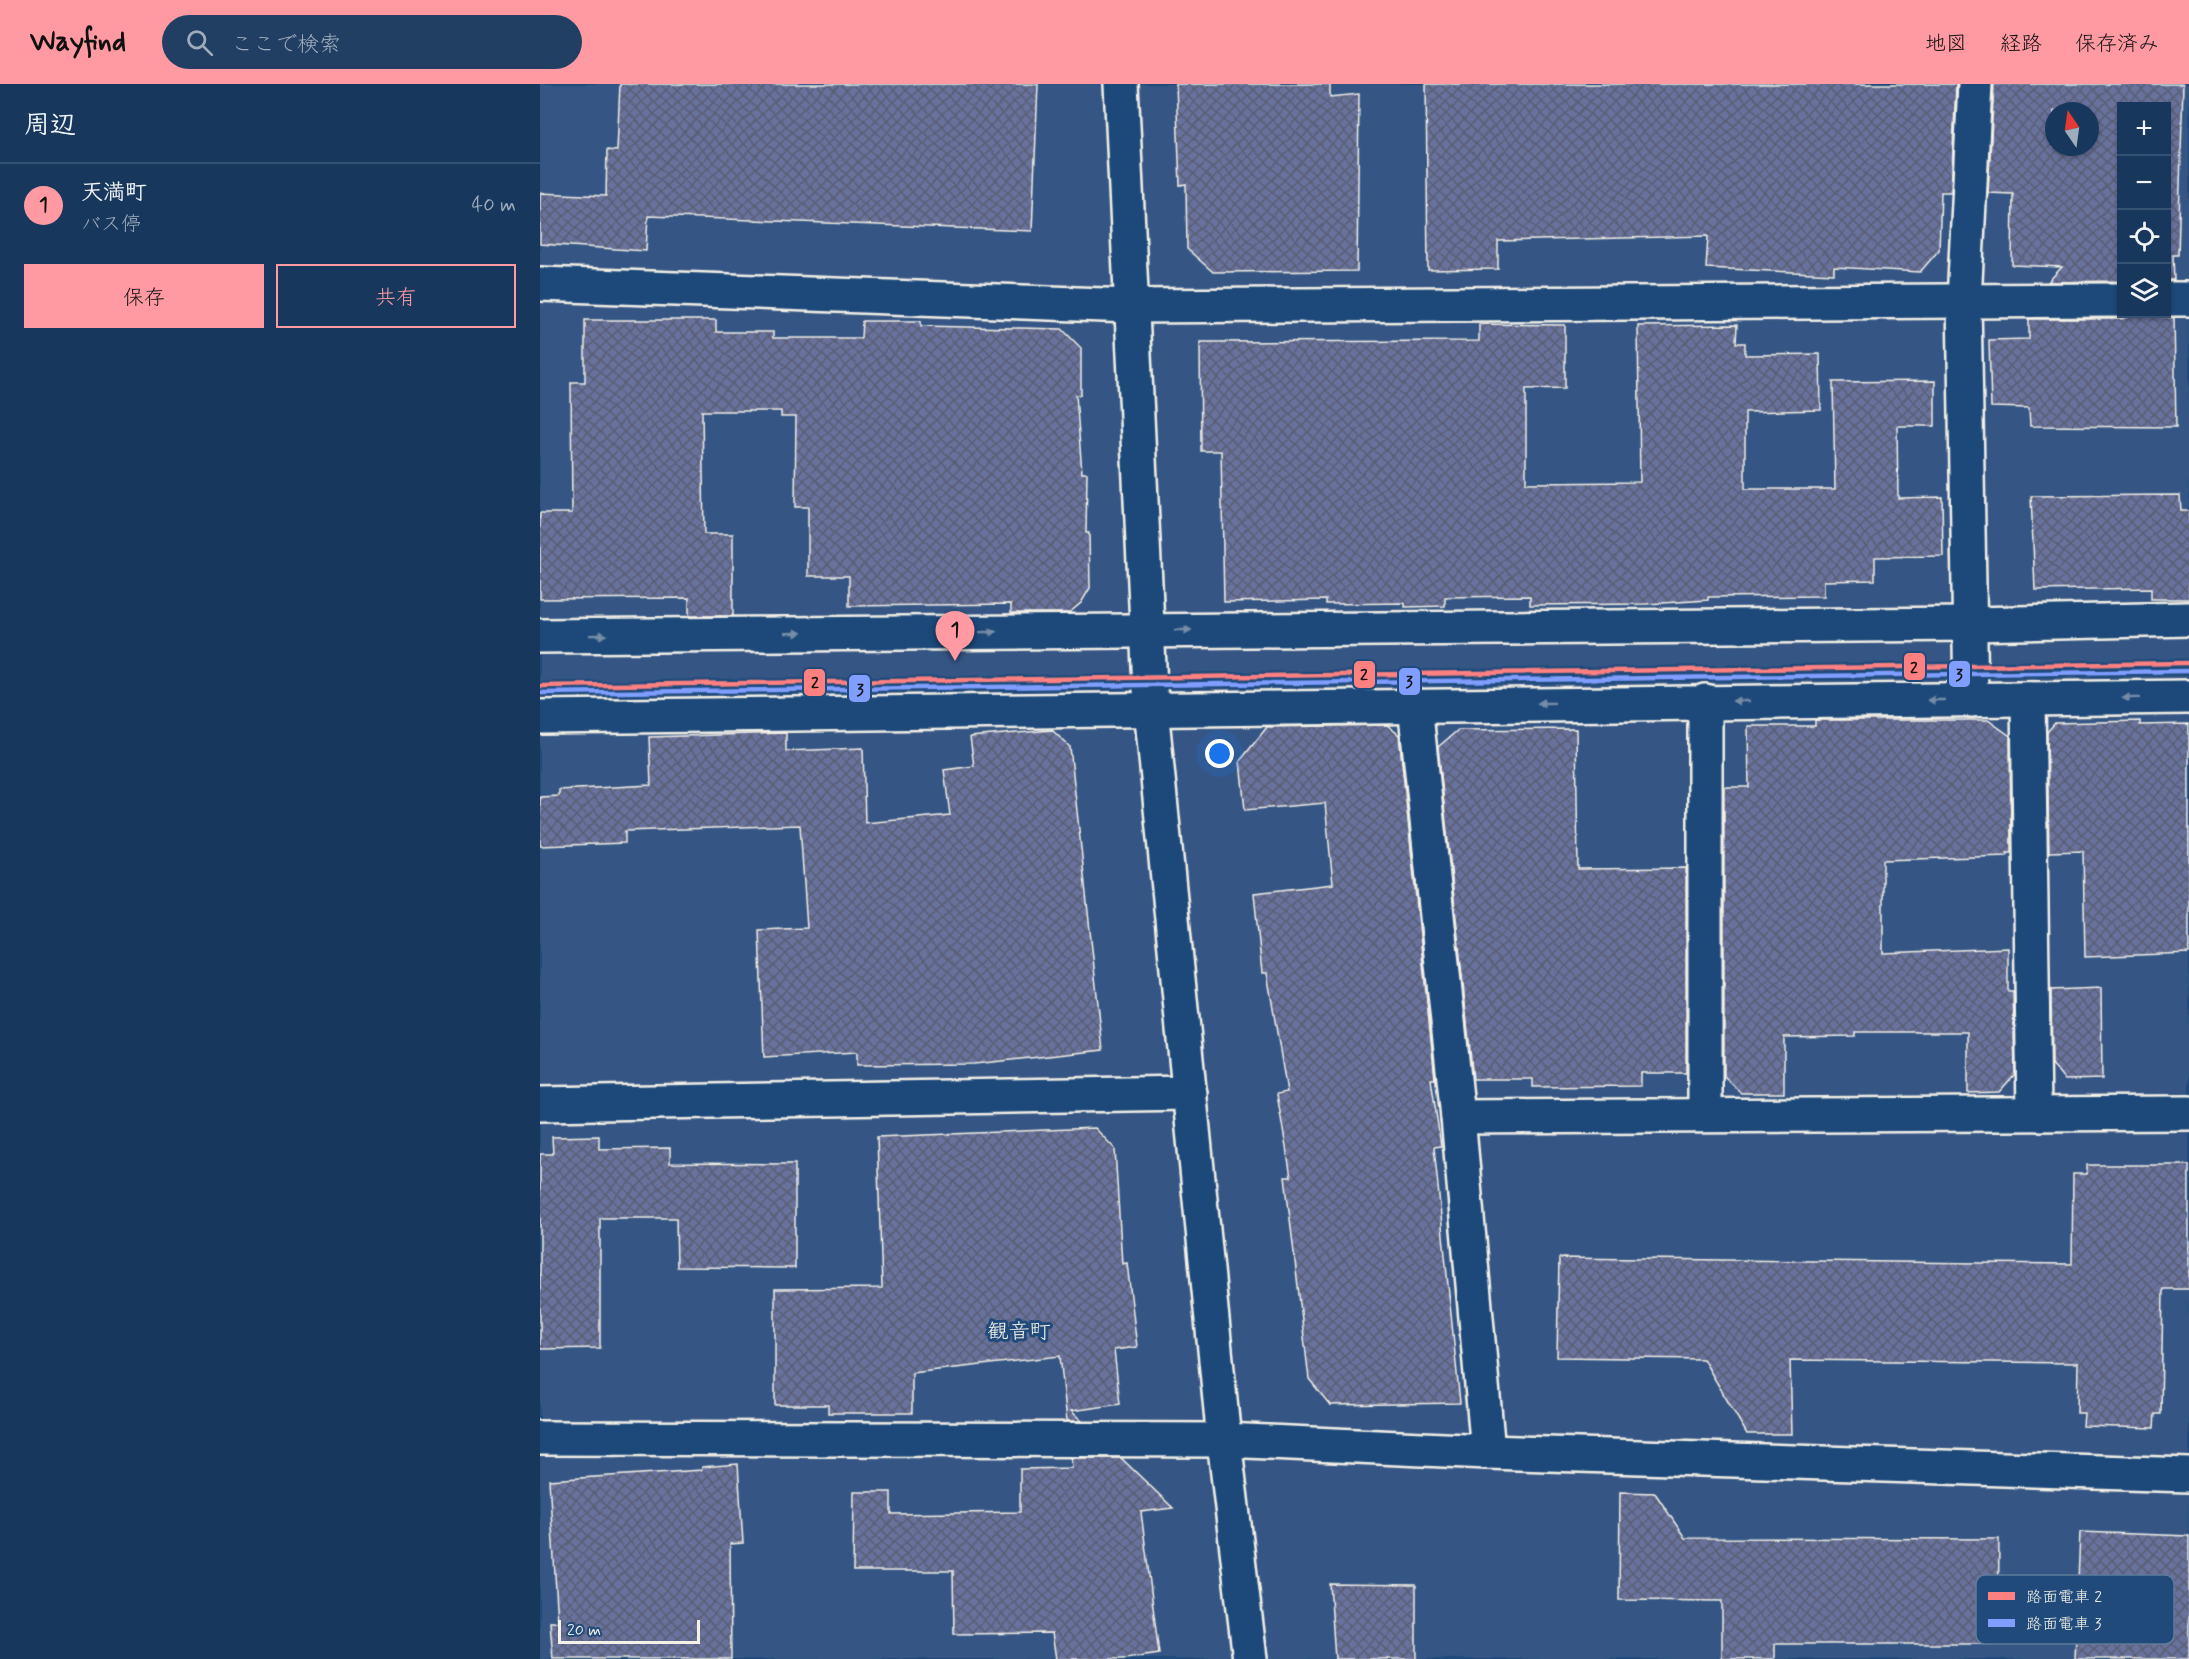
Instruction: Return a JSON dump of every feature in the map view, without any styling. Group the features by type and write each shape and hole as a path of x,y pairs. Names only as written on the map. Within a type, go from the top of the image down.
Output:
{"street":[{"path":"1120,84 1150,708 1224,1440 1250,1659"},
{"path":"1971,700 1964,301 1975,84"},
{"path":"540,284 1131,306 2117,300"},
{"path":"2171,299 2189,299"},
{"path":"540,636 1970,624 2189,619"},
{"path":"540,717 1706,701 2189,697"},
{"path":"2028,699 2034,1113"},
{"path":"1705,1115 1706,701"},
{"path":"1415,705 1458,1117 1488,1452"},
{"path":"540,1104 1190,1093"},
{"path":"1458,1117 2189,1113"},
{"path":"540,1438 1224,1440 1488,1452 2189,1475"}],"shaded area":[{"path":"540,84 2189,84 2189,1659 540,1659"}],"building":[{"path":"620,84 1038,84 1032,231 648,216 646,251 540,244 540,193 606,196 607,150 617,151"},
{"path":"1176,84 1330,84 1330,97 1359,94 1357,271 1213,272 1187,249 1186,184 1180,185"},
{"path":"1426,84 1956,84 1951,192 1941,192 1939,250 1920,272 1834,267 1834,274 1706,268 1708,236 1498,241 1498,269 1428,270"},
{"path":"1994,84 2183,84 2178,255 2173,255 2174,280 2171,280 2171,102 2117,102 2117,281 2048,282 2062,267 2012,265 2013,194 1988,193"},
{"path":"2174,318 2176,427 2030,426 2029,408 1991,407 1989,340 2029,339 2029,319"},
{"path":"585,320 716,320 716,332 773,332 773,338 861,338 862,321 921,321 921,326 1062,329 1081,348 1081,395 1076,395 1082,473 1087,473 1086,533 1089,533 1090,588 1081,603 1069,613 1011,613 1011,604 849,606 849,576 808,576 808,507 795,507 796,417 781,417 781,411 702,411 704,534 733,534 733,616 689,616 689,598 540,599 540,513 572,513 571,382 585,382"},
{"path":"1479,324 1565,325 1565,388 1526,389 1526,483 1640,482 1638,326 1737,325 1736,343 1745,343 1745,355 1820,354 1821,410 1745,412 1745,489 1835,489 1833,382 1935,381 1935,426 1897,426 1898,498 1942,497 1943,556 1875,557 1875,580 1824,581 1824,596 1708,597 1708,600 1646,604 1530,605 1530,596 1445,597 1445,606 1405,607 1405,603 1326,604 1326,600 1224,602 1221,451 1201,451 1200,342 1479,341"},
{"path":"2180,495 2181,511 2189,511 2189,599 2151,599 2151,588 2035,590 2031,496"},
{"path":"1815,720 1988,720 2010,736 2011,853 2007,853 2007,856 1883,860 1883,953 2008,948 2008,991 2013,991 2015,1074 1999,1092 1968,1093 1968,1032 1855,1032 1855,1036 1784,1037 1784,1093 1741,1093 1724,1076 1724,787 1749,787 1748,726 1815,726"},
{"path":"2140,721 2140,725 2189,724 2189,953 2085,957 2083,851 2049,852 2047,732 2055,723"},
{"path":"1387,725 1399,735 1435,1079 1431,1079 1441,1146 1434,1147 1460,1403 1330,1405 1309,1379 1285,1177 1291,1177 1277,1094 1287,1092 1267,973 1262,973 1254,893 1333,884 1325,803 1245,810 1240,761 1267,727"},
{"path":"1576,729 1578,869 1686,868 1686,1073 1641,1073 1641,1086 1533,1087 1533,1079 1473,1079 1438,747 1458,730"},
{"path":"1052,730 1070,747 1103,1050 974,1064 857,1065 857,1052 764,1057 759,930 807,928 800,825 625,831 625,843 540,846 540,797 559,796 559,790 651,785 649,737 786,733 786,751 863,748 865,823 950,815 944,770 974,766 970,737"},
{"path":"2101,988 2102,1079 2065,1080 2052,1064 2051,990"},
{"path":"1095,1128 1115,1149 1122,1264 1127,1263 1137,1347 1114,1350 1120,1404 1071,1411 1082,1421 1067,1421 1060,1356 912,1373 912,1413 828,1413 828,1405 775,1405 775,1289 882,1288 877,1137"},
{"path":"599,1136 599,1149 670,1148 670,1163 795,1164 795,1268 677,1267 676,1218 600,1218 600,1348 540,1349 540,1154 553,1154 552,1137"},
{"path":"2087,1165 2189,1165 2189,1289 2163,1289 2161,1414 2155,1414 2154,1428 2083,1426 2084,1413 2077,1413 2078,1363 1790,1360 1792,1434 1747,1434 1703,1359 1557,1357 1559,1258 2072,1264 2073,1174 2087,1174"},
{"path":"1071,1458 1121,1458 1173,1508 1141,1512 1159,1654 1125,1659 1056,1659 1052,1633 954,1634 953,1571 853,1571 854,1492 891,1492 891,1514 1020,1512 1020,1469 1072,1468"},
{"path":"738,1464 743,1543 730,1544 731,1659 553,1659 550,1622 558,1622 549,1480 702,1470 702,1467"},
{"path":"1620,1492 1655,1493 1685,1538 1999,1539 1999,1575 1976,1575 1976,1644 1775,1644 1775,1659 1722,1659 1722,1601 1619,1600"},
{"path":"2080,1532 2189,1536 2189,1659 2075,1659 2076,1644 2174,1644 2174,1575 2078,1575"},
{"path":"1330,1584 1416,1585 1416,1659 1335,1659"}],"tram line":[{"name":"2","path":"540,686 2189,663"},
{"name":"3","path":"540,693 2189,671"}],"place":[{"name":"天満町","path":"955,661"}],"district":[{"name":"観音町","path":"1019,1331"}]}
